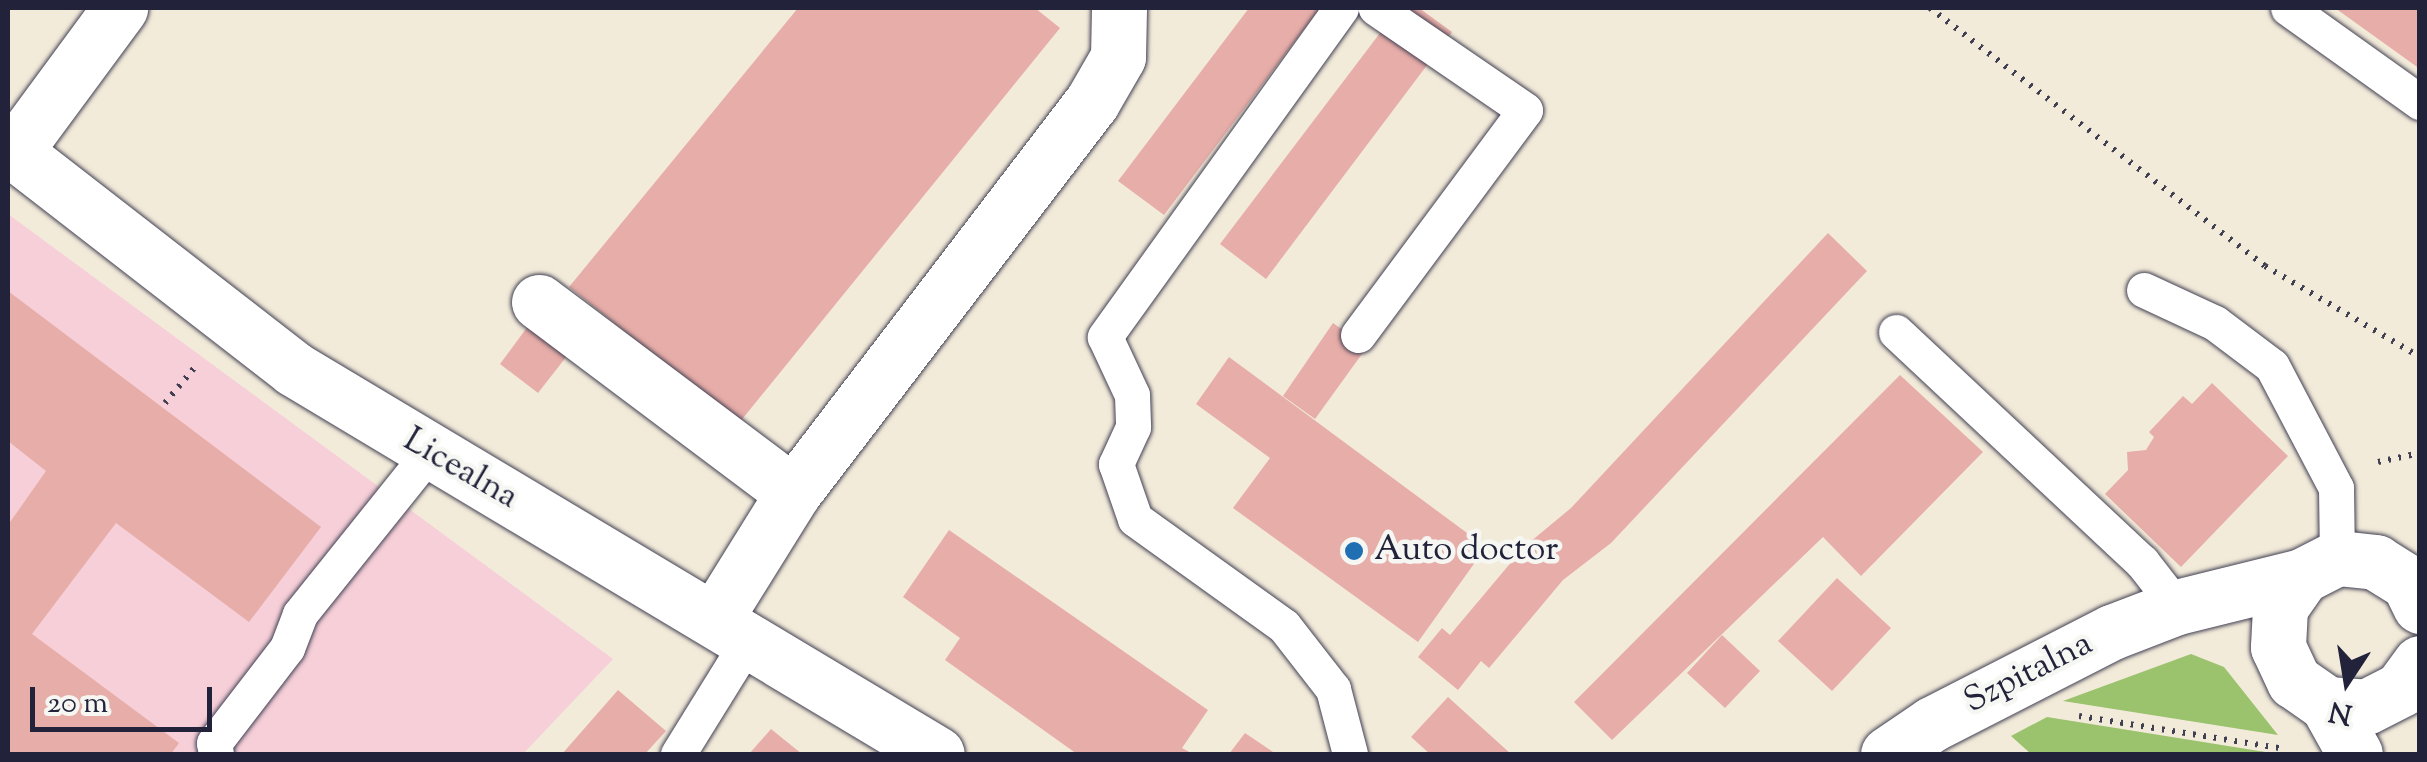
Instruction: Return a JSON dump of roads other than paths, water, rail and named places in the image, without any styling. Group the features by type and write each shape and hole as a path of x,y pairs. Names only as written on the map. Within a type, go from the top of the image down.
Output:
{"street":[{"path":"11,150 120,8"},
{"path":"731,630 793,493 1092,102 1118,57 1119,8"},
{"name":"Licealna","path":"11,150 294,368 429,453 937,754"},
{"path":"539,302 793,493"},
{"path":"2420,606 2408,583 2359,558 2280,608 2278,646 2294,681 2329,737 2366,707 2401,690 2420,663"},
{"name":"Szpitalna","path":"1888,754 2053,659 2177,608 2359,558"},
{"path":"2177,608 2278,646"}],"lane":[{"path":"1341,8 1104,337 1132,395 1133,427 1116,464 1135,519 1284,626 1334,689 1350,754"},
{"path":"1358,334 1525,110 1376,8"},
{"path":"2288,8 2420,102"},
{"path":"2144,290 2215,324 2272,366 2336,488 2359,558"},
{"path":"1896,332 2142,562 2177,608"},
{"path":"216,754 214,744 287,648 300,614 429,453"},
{"path":"678,754 731,630"}],"place":[{"name":"Auto doctor","path":"1354,551"}]}
